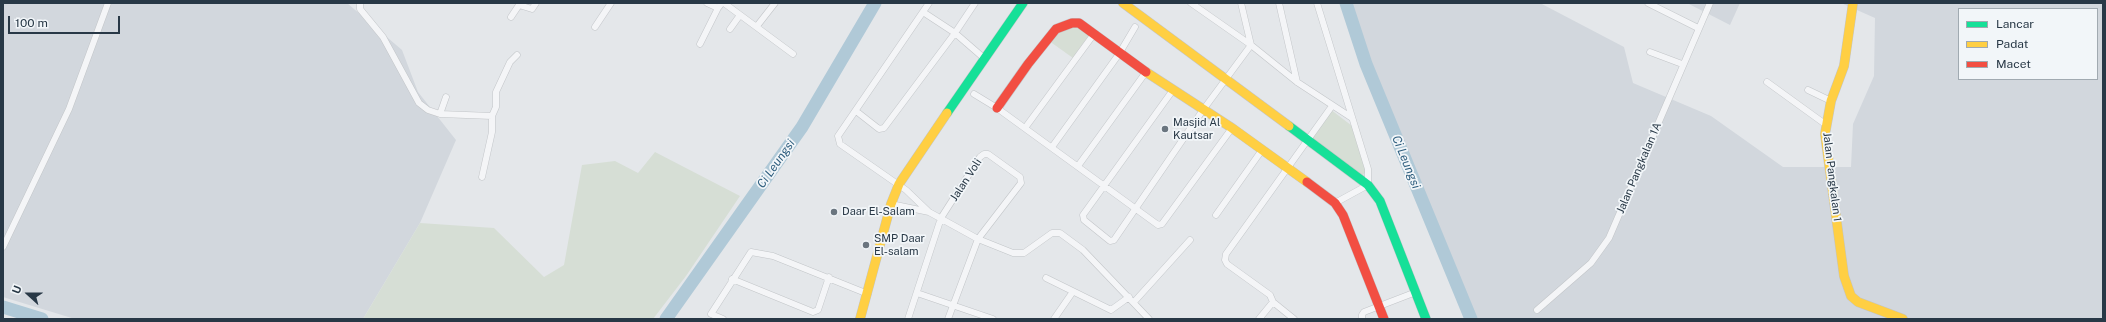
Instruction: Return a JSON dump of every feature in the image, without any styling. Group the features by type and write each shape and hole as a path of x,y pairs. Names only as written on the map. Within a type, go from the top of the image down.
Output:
{"street":[{"path":"3,247 69,110 108,3"},
{"path":"360,3 360,9 383,37 419,103 428,110 440,114 492,116"},
{"path":"511,17 519,5 532,9 536,3"},
{"path":"595,27 611,3"},
{"path":"707,3 724,4 793,54"},
{"path":"756,26 775,3"},
{"path":"929,212 898,184 838,141 838,136 930,3"},
{"path":"856,111 879,129 884,128 955,33 975,3"},
{"path":"860,319 868,294 891,204 898,184 1023,3"},
{"path":"1191,3 1251,45 1297,82 1352,118"},
{"path":"1241,3 1251,45"},
{"path":"1279,3 1297,82"},
{"path":"1317,3 1368,169 1368,184"},
{"path":"1648,3 1698,28"},
{"name":"Jalan Pangkalan 1A","path":"1537,310 1591,263 1609,238 1682,64 1710,3"},
{"name":"Jalan Pangkalan 1","path":"1853,3 1844,66 1831,101 1825,124 1825,134 1846,286 1851,296 1858,302 1902,319"},
{"path":"700,44 724,4"},
{"path":"1126,4 1368,184 1380,202 1426,319"},
{"path":"923,12 955,33 985,59"},
{"path":"730,29 740,15"},
{"path":"997,108 1028,64 1056,29 1077,22 1119,54 1232,128 1335,203 1343,215 1384,319"},
{"path":"1052,147 1119,54 1135,27"},
{"path":"1025,128 1094,34"},
{"path":"1173,90 1104,185 1083,218 1110,241 1114,240 1203,110 1251,45"},
{"path":"1650,52 1682,64"},
{"path":"482,177 492,132 492,116 496,108 496,92 510,62 517,55"},
{"path":"1078,166 1146,72"},
{"path":"1767,82 1825,124"},
{"path":"1808,90 1831,101"},
{"path":"974,94 997,108 1052,147 1157,224 1162,224 1232,128"},
{"path":"440,114 446,97"},
{"path":"1294,319 1272,302 1270,295 1227,264 1225,260 1226,254 1332,106"},
{"path":"1216,215 1262,150"},
{"name":"Jalan Voli","path":"908,319 941,218 980,157 984,154 992,156 1020,177 1021,181 978,238"},
{"path":"1335,203 1368,184"},
{"path":"891,204 929,212 978,238 1013,253 1024,253 1052,234 1060,232 1083,250 1129,296 1149,319"},
{"path":"948,319 978,238"},
{"path":"1134,302 1190,240"},
{"path":"723,319 711,314 748,254 753,252 773,256 829,277 868,294"},
{"path":"732,280 812,312 818,310 829,277"},
{"path":"1046,278 1072,293 1111,310 1129,296"},
{"path":"1362,319 1364,312 1416,292"},
{"path":"917,293 993,319"},
{"path":"1054,319 1072,293"},
{"path":"1259,319 1272,302"}],"shaded area":[{"path":"3,3 347,3 402,50 418,92 456,140 420,223 363,319 75,319 3,297"},
{"path":"1346,3 1540,3 1624,47 1633,83 1711,116 1783,167 1851,167 1853,124 1874,76 1875,18 1841,3 2103,3 2103,319 1471,319 1366,64"},
{"path":"1687,3 1740,3 1730,25"},
{"path":"1080,18 1094,28 1073,58 1045,38 1053,26"},
{"path":"1330,109 1356,129 1368,169 1362,176 1308,138"},
{"path":"655,152 740,196 686,276 653,319 363,319 420,223 494,228 544,277 564,265 582,165 615,161 638,173"}],"waterway":[{"name":"Ci Leungsi","path":"666,319 802,127 875,3"},
{"name":"Ci Leungsi","path":"1346,3 1366,64 1471,319"},
{"name":"Ci Leungsi","path":"3,307 42,319"}],"traffic: fast":[{"path":"947,113 1023,3"},
{"path":"1289,126 1368,185 1380,201 1426,319"}],"traffic: slow":[{"path":"1123,3 1289,126"},
{"path":"1853,3 1844,66 1831,101 1825,134 1844,276 1851,296 1858,302 1903,319"},
{"path":"1146,72 1232,128 1307,182"},
{"path":"860,319 891,204 899,184 947,113"}],"traffic: jam":[{"path":"997,108 1028,64 1056,29 1072,23 1079,23 1146,72"},
{"path":"1307,182 1335,203 1343,215 1384,319"}],"place":[{"name":"Masjid Al Kautsar","path":"1165,129"},
{"name":"Daar El-Salam","path":"834,212"},
{"name":"SMP Daar El-salam","path":"866,245"}]}
